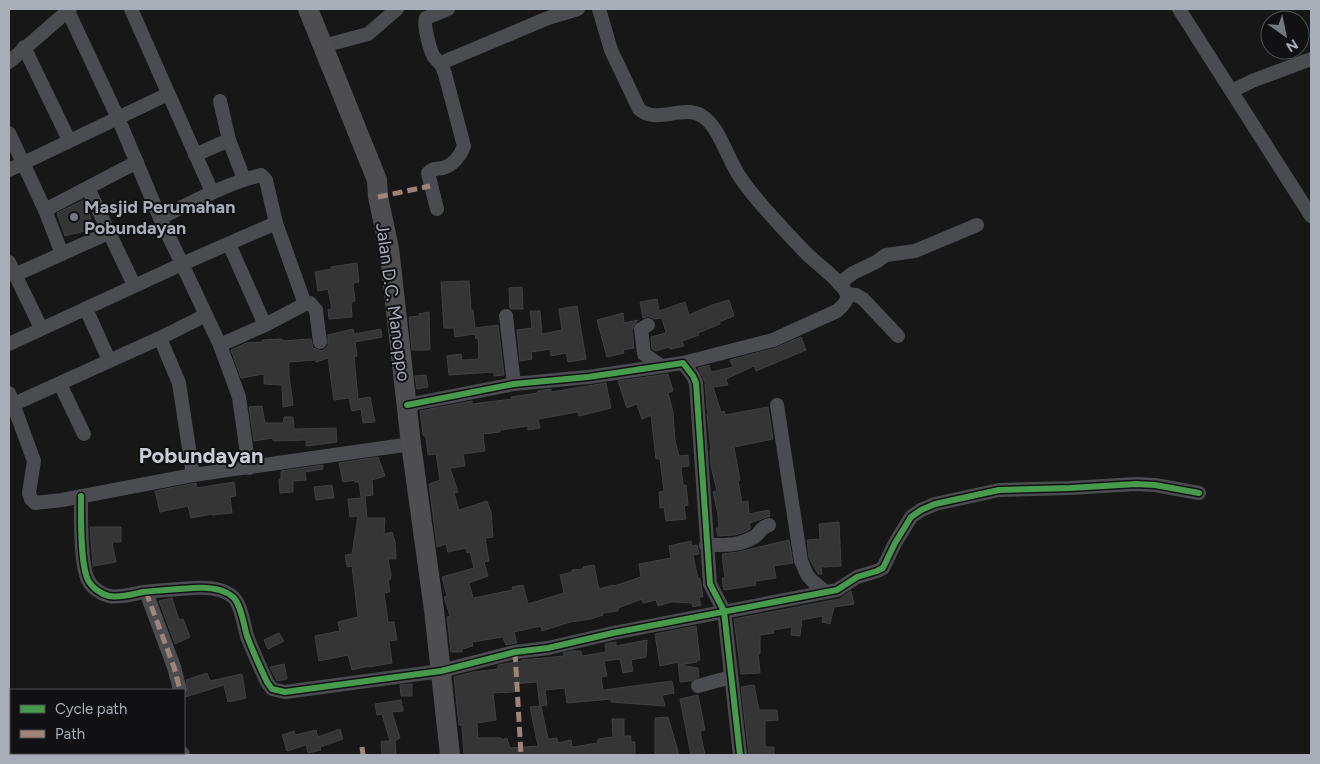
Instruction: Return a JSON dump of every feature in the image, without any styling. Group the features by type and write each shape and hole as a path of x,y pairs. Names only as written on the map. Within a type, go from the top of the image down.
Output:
{"highway":[{"name":"Jalan D.C. Manoppo","path":"308,9 377,180 378,197 389,248 398,340 434,610 450,755"}],"street":[{"path":"9,62 68,9 138,162 160,218 220,344 239,397 249,468"},
{"path":"131,9 212,192"},
{"path":"323,46 368,34 396,9"},
{"path":"437,209 428,173 433,168 445,168 454,163 464,146 441,63 432,54 424,21 426,18 448,9"},
{"path":"441,63 548,18 578,9"},
{"path":"599,9 611,50 639,109 647,114 688,112 703,116 715,131 739,176 760,203 806,254 843,289 863,299 898,336"},
{"path":"1179,9 1311,216"},
{"path":"24,47 69,140"},
{"path":"1232,91 1252,81 1311,59"},
{"path":"9,170 168,94"},
{"path":"220,101 229,140 244,179"},
{"path":"9,133 62,254"},
{"path":"196,156 229,140"},
{"path":"44,210 138,162"},
{"path":"160,218 212,192 244,179 260,175 265,178 276,223 305,304"},
{"path":"88,188 134,285"},
{"path":"9,344 134,285 276,223"},
{"path":"408,405 514,384 588,377 683,363 772,340 837,311 843,306 843,289 852,273 876,262 886,255 915,251 977,225"},
{"path":"15,275 108,233"},
{"path":"229,244 265,325"},
{"path":"9,262 41,328"},
{"path":"220,344 310,303 316,310 320,342"},
{"path":"86,309 109,360"},
{"path":"206,314 160,338 60,384 11,398 34,464 29,493 31,500 35,503 40,503 193,475 411,444"},
{"path":"506,316 514,384"},
{"path":"648,325 641,330 644,354 660,365"},
{"path":"160,338 179,383 193,475"},
{"path":"683,363 696,383 710,584 724,612 740,755"},
{"path":"60,384 84,434"},
{"path":"777,405 801,561 808,576 825,592"},
{"path":"81,496 82,543 88,581 96,589 110,596 198,588 220,590 229,594 238,603 247,635 262,673 272,689 277,691 307,689 361,680 441,671 515,652 548,648 613,632 841,589 857,578 883,568 912,517 921,510 935,504 999,490 1136,484 1198,493"},
{"path":"706,545 736,544 756,536 762,528 770,525"},
{"path":"146,592 174,667 180,689"},
{"path":"698,686 731,677"}],"building":[{"name":"Masjid Perumahan Pobundayan","path":"84,200 93,229 65,236 57,213"},
{"path":"357,263 359,282 353,283 355,301 351,302 352,317 329,319 328,309 332,309 328,289 318,291 315,272 331,269 331,267"},
{"path":"469,281 471,310 473,310 475,328 498,325 504,375 494,376 494,372 449,375 447,356 461,354 462,360 479,359 478,338 476,339 475,334 455,337 454,328 444,328 441,282"},
{"path":"522,287 523,309 511,309 509,288"},
{"path":"657,299 659,311 685,302 689,315 729,300 734,316 698,333 699,335 682,341 684,346 655,351 652,349 651,337 666,333 662,318 654,319 649,316 643,318 640,302"},
{"path":"577,306 586,359 568,362 566,353 551,356 550,349 531,352 532,359 520,361 517,330 532,328 530,311 540,311 542,334 562,330 559,309"},
{"path":"429,312 430,350 412,350 409,317 420,316 419,314"},
{"path":"623,313 624,323 638,320 632,330 634,348 623,350 624,353 607,357 597,320"},
{"path":"353,329 354,334 381,329 382,337 355,342 357,356 354,356 358,399 370,397 375,422 363,423 361,409 352,411 349,398 334,400 328,358 316,362 315,360 289,362 293,405 283,407 282,385 264,384 264,374 241,378 231,350 246,343 263,342 262,340 311,339 313,348 322,351 328,346 328,335"},
{"path":"801,337 806,350 756,371 754,366 726,379 728,385 713,387 721,412 724,411 725,415 768,407 773,439 734,447 742,502 748,501 749,514 769,510 770,516 750,523 750,529 745,532 735,535 718,536 716,528 719,528 718,514 713,492 717,491 711,466 705,382 698,368 709,365 711,372 733,367 730,360 775,348"},
{"path":"668,374 673,391 668,393 673,412 675,441 679,456 688,455 689,466 681,467 683,485 686,485 688,505 684,506 686,519 666,521 664,507 660,508 659,492 664,491 660,459 656,459 651,415 642,419 637,404 627,408 618,381"},
{"path":"426,375 428,387 417,389 415,376"},
{"path":"606,383 611,408 579,416 578,412 538,419 540,428 528,430 528,426 483,434 485,451 463,454 465,466 450,468 458,492 454,493 459,510 487,501 491,512 493,537 485,538 489,561 484,562 488,576 469,583 473,598 513,590 512,587 523,585 528,604 564,593 560,575 594,565 599,589 614,586 641,577 639,564 671,558 669,546 691,541 692,546 697,545 699,554 693,555 698,579 700,578 703,597 699,597 701,605 693,607 692,603 672,602 658,606 656,600 643,603 642,599 618,608 618,611 603,613 603,615 591,619 570,622 542,631 541,626 514,632 517,643 506,645 503,637 472,642 473,646 462,649 462,652 451,652 447,617 450,616 444,597 447,596 442,577 474,568 470,552 467,553 466,548 448,552 446,544 437,547 429,484 440,480 436,454 428,455 420,411 472,401 472,404 512,399 511,397 551,389 551,392"},
{"path":"262,406 265,423 283,423 284,417 293,417 294,429 336,428 337,442 306,446 306,440 273,441 273,438 254,441 249,407"},
{"path":"378,457 385,476 372,480 373,495 365,496 367,518 385,518 384,534 392,532 395,542 396,559 388,559 391,575 390,580 388,580 390,592 384,593 388,622 394,622 397,640 389,641 392,663 352,670 348,655 319,661 315,636 340,631 338,622 358,617 352,566 347,567 345,555 352,554 358,516 350,517 348,499 361,497 359,482 355,482 355,480 343,482 339,463"},
{"path":"323,465 323,469 305,472 306,480 293,481 293,492 280,493 279,480 281,479 281,471"},
{"path":"234,482 236,496 230,497 232,513 191,518 188,506 160,512 155,491 196,483 197,488"},
{"path":"332,485 334,498 316,500 314,487"},
{"path":"839,522 841,566 821,567 822,574 818,574 809,558 807,540 820,539 819,524"},
{"path":"90,527 121,527 121,542 112,542 116,562 93,566"},
{"path":"789,540 793,563 774,566 776,578 755,581 756,585 724,590 722,578 725,578 722,554"},
{"path":"851,591 854,604 834,607 830,624 822,622 823,616 801,620 800,636 791,635 792,627 773,630 774,633 760,635 760,654 758,654 760,673 741,674 734,619 839,599"},
{"path":"172,598 179,620 183,619 190,637 175,644 159,601"},
{"path":"696,626 700,660 679,665 698,668 699,677 691,681 680,682 678,662 660,666 655,634"},
{"path":"279,633 284,641 268,649 264,640"},
{"path":"647,640 646,657 631,660 633,671 623,673 620,659 604,661 607,676 601,677 603,690 672,681 674,693 662,695 665,706 611,702 611,699 567,703 565,688 545,690 547,705 541,706 548,739 557,738 558,743 571,740 572,747 598,743 598,739 613,737 612,719 624,719 624,736 631,736 631,742 635,742 635,755 464,755 462,725 459,725 454,677 473,672 498,669 498,665 522,660 564,656 563,653 573,651 581,651 582,656 606,652 605,644 610,643 616,642 616,646","holes":["537,682 540,706 530,707 538,746 510,748 507,738 501,740 501,738 478,738 477,723 496,720 493,693 514,692 513,684"]},
{"path":"284,664 287,679 277,681 270,667"},
{"path":"207,673 210,681 242,674 246,698 228,702 224,685 185,697 188,692 186,680"},
{"path":"412,684 412,696 401,696 400,685"},
{"path":"754,685 759,710 777,710 778,720 765,721 765,747 774,747 774,755 749,755 741,687"},
{"path":"698,695 705,730 700,731 705,755 691,755 680,699"},
{"path":"401,700 403,711 392,712 400,738 395,740 396,755 382,755 381,741 390,741 382,714 377,715 375,704"},
{"path":"668,717 679,755 655,755 655,718"},
{"path":"340,729 343,739 320,747 321,750 308,753 306,745 287,751 282,735 294,731 295,735 316,730 318,737"}],"marked path":[{"path":"378,197 430,186"},
{"path":"146,592 174,667 180,689"},
{"path":"515,652 521,755"},
{"path":"362,747 363,755"}],"cycle path":[{"path":"407,405 514,384 588,377 683,363 696,383 710,584 724,611 740,755"},
{"path":"81,496 85,572 94,588 109,596 198,588 214,589 229,594 236,600 247,636 267,682 272,689 285,692 441,671 515,652 548,648 613,633 837,590 857,577 883,568 895,543 911,517 921,510 935,504 999,490 1136,484 1155,485 1199,493"}],"place":[{"name":"Masjid Perumahan Pobundayan","path":"74,217"}],"district":[{"name":"Pobundayan","path":"201,455"}]}
